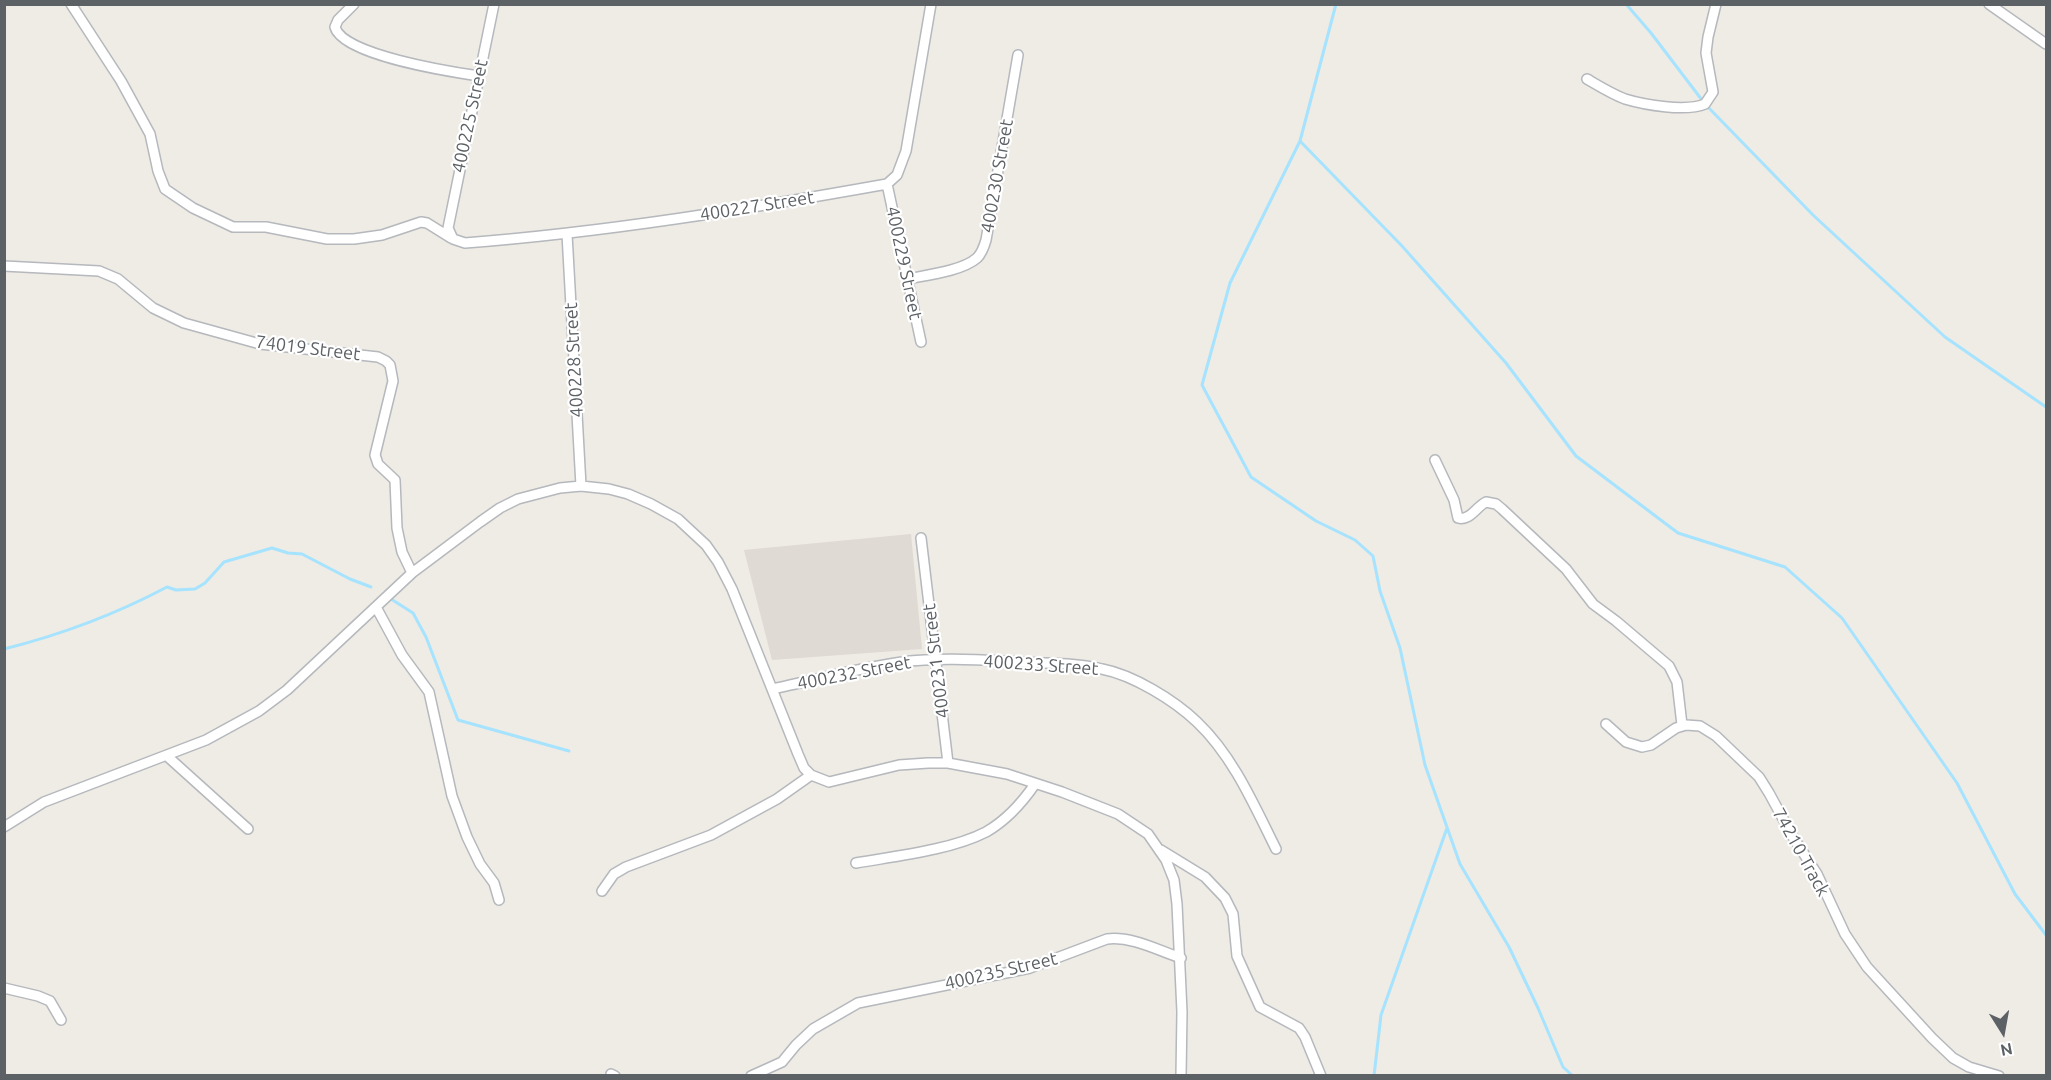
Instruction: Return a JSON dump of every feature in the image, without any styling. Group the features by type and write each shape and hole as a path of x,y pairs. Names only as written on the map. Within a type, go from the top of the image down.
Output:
{"street":[{"path":"70,4 121,81 146,127 165,189 193,208 233,227 266,227 327,239 354,239 381,235 421,222 453,238"},
{"path":"354,4 338,20 335,27 339,36 355,45 420,66 478,76"},
{"path":"887,184 897,175 906,151 932,4"},
{"path":"1587,79 1623,98 1640,102 1690,108 1705,104 1713,92 1706,52 1716,4"},
{"path":"1989,4 2046,44"},
{"name":"400225 Street","path":"453,238 448,228 491,6"},
{"name":"400230 Street","path":"907,279 967,264 978,257 982,251 986,240 1018,55"},
{"name":"400227 Street","path":"453,238 465,243 567,234 784,202 887,184"},
{"name":"400229 Street","path":"887,184 921,342"},
{"name":"400228 Street","path":"567,234 581,486"},
{"name":"74019 Street","path":"4,266 99,271 118,279 153,308 196,328 260,344 378,357 386,361 390,365 393,381 375,455 378,464 394,480 397,528 402,552 412,573"},
{"path":"1435,460 1454,500 1458,518 1469,517 1486,502 1503,508 1566,569 1593,604 1668,666 1677,682 1683,725 1651,745 1642,747 1634,746 1626,741 1606,724"},
{"path":"4,827 44,802 216,736 260,711 287,690 412,573 500,508 541,492 581,486 609,489 651,504 678,519 706,545 732,589 804,768 811,775 829,782 899,765 948,763 1007,774 1062,792 1118,814 1148,834 1166,860 1173,880 1181,958 1182,1075"},
{"name":"400231 Street","path":"921,538 928,558 948,763"},
{"path":"376,607 402,655 429,692 452,796 467,837 480,864 494,883 500,900"},
{"name":"400232 Street","path":"772,689 899,662 936,658"},
{"name":"400233 Street","path":"936,658 1103,669 1138,682 1169,699 1198,723 1225,756 1248,793 1276,849"},
{"name":"74210 Track","path":"1683,725 1706,729 1759,777 1817,874 1845,934 1867,967 1953,1058 1999,1076"},
{"path":"167,756 248,829"},
{"path":"602,891 614,874 626,867 711,835 777,799 811,775"},
{"path":"856,863 964,841 1000,823 1013,812 1035,784"},
{"path":"1159,849 1205,877 1225,898 1233,914 1237,956 1260,1007 1299,1028 1321,1076"},
{"name":"400235 Street","path":"751,1076 782,1062 813,1029 858,1003 1030,968 1107,939 1132,941 1181,958"},
{"path":"4,988 50,1001 61,1020"}],"shaded area":[{"path":"911,534 922,649 772,660 744,550"}],"waterway":[{"path":"1336,4 1300,141 1230,283 1202,385 1251,477 1316,521 1355,540 1373,556 1380,591 1400,648 1425,765 1460,864 1509,947 1563,1067 1573,1076"},
{"path":"1626,4 1705,104 1813,215 1945,337 2046,407"},
{"path":"1300,141 1402,246 1506,363 1576,456 1678,533 1785,567 1842,618 1957,783 2015,894 2046,935"},
{"path":"4,649 87,623 167,587 176,590 195,589 205,583 224,562 272,548 302,554 350,579 371,587"},
{"path":"391,599 413,613 426,637 458,720 569,751"},
{"path":"1374,1076 1381,1015 1447,828"}]}
